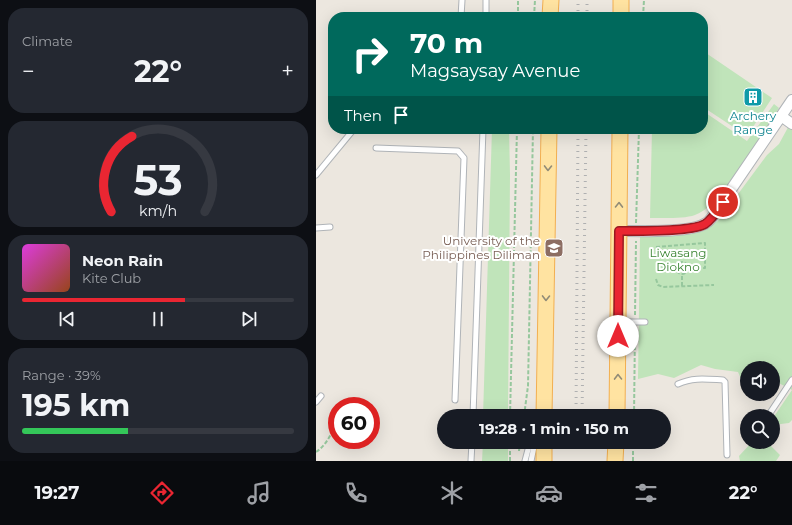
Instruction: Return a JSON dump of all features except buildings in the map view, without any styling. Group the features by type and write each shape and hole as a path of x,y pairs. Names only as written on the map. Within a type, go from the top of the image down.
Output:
{"main road":[{"path":"550,12 551,0"},
{"path":"621,0 621,12"},
{"path":"617,409 620,134"},
{"path":"544,409 546,135"},
{"path":"544,449 544,461"},
{"path":"615,461 616,449"}],"street":[{"path":"619,231 696,227 706,224 715,214 792,100"},
{"path":"781,116 792,124"}],"lane":[{"path":"461,12 462,0"},
{"path":"486,0 486,12"},
{"path":"316,175 350,134"},
{"path":"473,409 483,134"},
{"path":"376,148 458,151 464,158 455,400"},
{"path":"316,228 330,227"},
{"path":"618,322 645,322"},
{"path":"678,384 689,379 700,378 723,380 725,382 727,455"},
{"path":"773,409 792,380"},
{"path":"539,409 544,387"},
{"path":"316,402 321,396"},
{"path":"471,461 472,449"},
{"path":"526,461 529,449"},
{"path":"531,461 533,449"}],"path":[{"path":"518,0 518,12"},
{"path":"534,12 535,0"},
{"path":"643,12 644,0"},
{"path":"510,409 517,134"},
{"path":"525,409 528,386 532,134"},
{"path":"634,409 639,134"},
{"path":"656,247 705,243 705,268 689,267"},
{"path":"656,268 676,267 681,262 686,262 689,267"},
{"path":"676,267 678,273 682,274"},
{"path":"682,274 686,273 689,267"},
{"path":"682,274 682,286"},
{"path":"656,279 660,286 714,285"},
{"path":"316,452 328,438"},
{"path":"510,449 510,461"},
{"path":"633,449 633,461"}],"green space":[{"path":"708,54 772,98 747,136 708,110"},
{"path":"774,104 779,108 742,168 719,198 707,208 695,215 679,218 650,218 652,134 708,134 708,114 747,141"},
{"name":"Liwasang Diokno","path":"792,120 792,390 780,384 780,361 740,361 740,376 738,372 715,369 701,365 674,378 658,374 638,379 640,237 699,230 718,221 767,155 779,144"},
{"path":"492,134 509,134 508,409 483,409"},
{"path":"792,390 792,420 789,423 780,424 779,409"},
{"path":"483,449 508,449 508,461 482,461"},
{"path":"746,449 774,449 780,455 776,461 740,461 739,456"}],"railway":[{"path":"578,0 578,12"},
{"path":"587,0 587,12"},
{"path":"576,409 578,134"},
{"path":"582,409 586,134"}],"place":[{"name":"Archery Range","path":"753,97"},
{"name":"University of the Philippines Diliman","path":"554,248"}],"route":[{"path":"618,336 619,231 645,232 696,227 706,224 723,202"}]}
